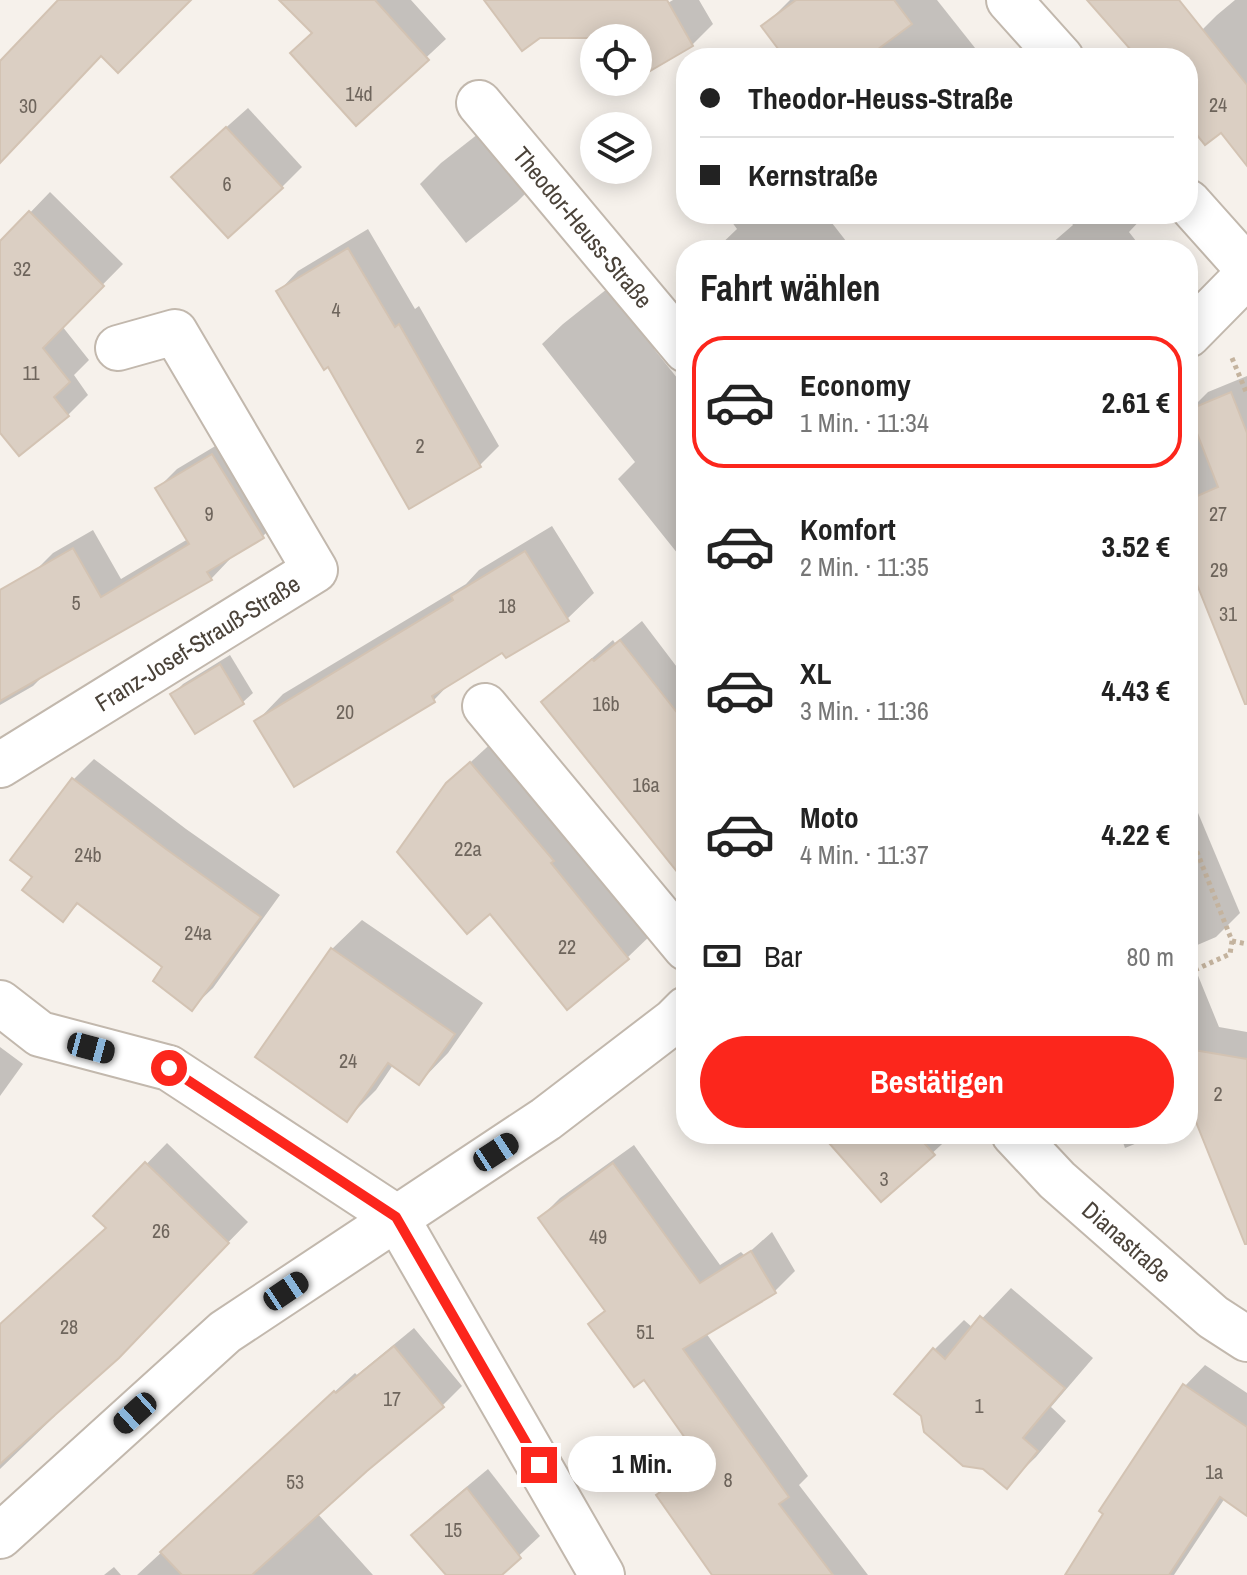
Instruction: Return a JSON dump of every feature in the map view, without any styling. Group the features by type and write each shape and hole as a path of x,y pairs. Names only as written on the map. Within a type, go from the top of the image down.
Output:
{"street":[{"path":"1009,0 1052,48"},
{"name":"Theodor-Heuss-Straße","path":"479,103 676,338"},
{"path":"1198,213 1247,268"},
{"path":"1198,325 1247,275"},
{"name":"Franz-Josef-Strauß-Straße","path":"0,765 315,570 175,332 118,348"},
{"path":"485,706 676,936"},
{"path":"0,1003 40,1034 169,1068 396,1217 602,1575"},
{"path":"0,1536 225,1332 546,1119 676,1019"},
{"name":"Dianastraße","path":"1023,1144 1057,1180 1213,1317 1247,1339"}],"path":[{"path":"1198,854 1232,941 1230,954 1198,968"},
{"path":"1232,941 1247,944"}],"building":[{"path":"58,0 191,0 118,73 101,56 0,163 0,61"},
{"path":"279,0 375,0 429,60 356,126 290,53 312,33"},
{"path":"484,0 667,0 693,46 676,48 676,56 652,70 652,24 580,24 580,38 540,38 522,51"},
{"path":"796,0 894,0 912,24 880,48 778,48 761,26"},
{"path":"1087,0 1179,0 1247,85 1247,166 1221,133 1205,145 1198,136 1198,48 1129,48"},
{"path":"226,127 283,188 228,238 171,177"},
{"path":"29,211 104,286 43,348 70,382 54,397 69,416 19,456 0,433 0,241"},
{"path":"348,248 395,327 399,324 481,467 409,509 328,367 324,370 276,291"},
{"path":"1231,392 1247,433 1247,704 1198,587 1198,496 1218,487 1198,436 1198,406"},
{"path":"212,454 264,538 207,572 212,580 0,701 0,590 73,548 101,597 189,544 155,488"},
{"path":"525,551 569,621 506,658 502,653 432,696 435,702 294,787 254,721 453,600 451,596"},
{"path":"620,640 676,711 676,871 541,702 592,659 594,661"},
{"path":"220,664 244,704 195,734 170,694"},
{"path":"470,762 554,861 551,863 629,959 567,1010 490,914 467,934 397,852 446,783"},
{"path":"72,778 261,917 192,1011 153,981 162,967 77,903 63,922 22,890 32,877 10,860"},
{"path":"331,948 455,1034 419,1085 388,1063 347,1122 255,1057"},
{"path":"1198,1051 1247,1059 1245,1244 1198,1127"},
{"path":"830,1144 925,1144 935,1155 881,1202"},
{"path":"145,1162 229,1243 119,1358 0,1464 0,1324 106,1228 93,1216"},
{"path":"613,1163 700,1283 751,1251 776,1293 683,1349 789,1497 779,1504 833,1575 712,1575 656,1495 702,1462 644,1380 634,1387 588,1324 605,1311 538,1218"},
{"path":"980,1316 1065,1388 1023,1438 1038,1451 1007,1489 983,1469 963,1466 924,1432 921,1416 894,1394 933,1348 945,1359"},
{"path":"394,1346 444,1407 367,1471 252,1575 182,1575 160,1552 334,1391 336,1393"},
{"path":"1183,1384 1247,1427 1247,1516 1220,1497 1169,1575 1065,1575 1103,1514 1099,1511"},
{"path":"467,1488 521,1558 502,1575 446,1575 411,1535"}],"route":[{"path":"169,1068 396,1217 539,1465"}]}
